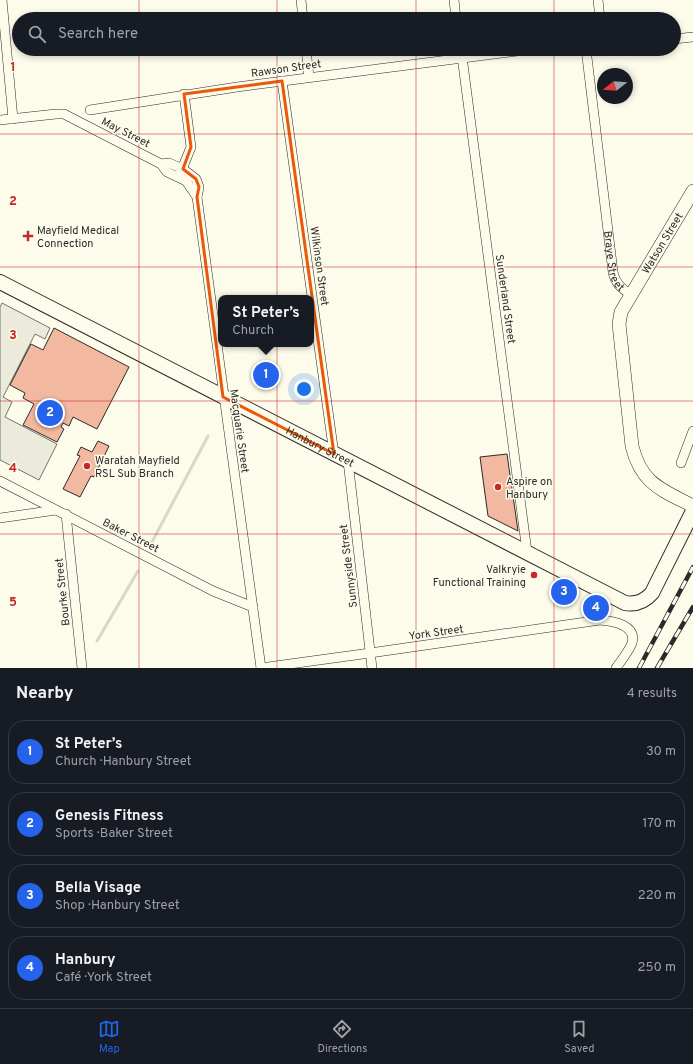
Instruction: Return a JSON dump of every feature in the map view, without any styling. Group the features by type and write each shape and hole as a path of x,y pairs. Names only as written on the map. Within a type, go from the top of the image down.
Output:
{"main road":[{"name":"Hanbury Street","path":"0,282 527,552 621,602 628,604 642,602 652,593 693,511"}],"street":[{"path":"0,120 13,119 2,0"},
{"path":"301,0 302,12"},
{"path":"454,0 455,12"},
{"path":"598,0 599,12"},
{"path":"681,38 693,37"},
{"path":"306,56 308,77"},
{"name":"Rawson Street","path":"90,110 184,94 282,81 442,56"},
{"name":"Sunderland Street","path":"461,56 527,552"},
{"name":"Braye Street","path":"587,56 614,278 619,286 631,295 621,312 619,324 632,446 635,458 642,473 650,482 693,506"},
{"name":"Wilkinson Street","path":"282,81 312,295"},
{"path":"181,173 191,147 184,94"},
{"name":"May Street","path":"13,119 64,114 161,164 167,172 181,173"},
{"name":"Macquarie Street","path":"181,173 196,179 198,187 197,197 261,668"},
{"name":"Watson Street","path":"631,295 693,192"},
{"name":"Wilkinson Street","path":"314,311 334,454"},
{"path":"681,463 693,431"},
{"name":"Sunnyside Street","path":"348,461 372,668"},
{"name":"Baker Street","path":"0,481 213,591 253,608"},
{"path":"0,518 56,510"},
{"name":"Bourke Street","path":"66,514 80,668"},
{"name":"York Street","path":"261,668 600,620 614,621 627,628 632,634 632,643 616,668"}],"highlighted area":[{"path":"282,81 334,454 223,397 197,197 199,187 196,179 183,169 191,147 184,94"}],"shaded area":[{"path":"2,303 50,328 45,339 35,334 3,397 12,402 5,417 57,444 39,480 0,460 0,307"}],"building":[{"path":"54,328 129,367 97,429 73,417 69,426 63,423 61,427 64,429 57,442 23,425 34,404 23,398 25,393 10,385 31,344 43,350"},
{"name":"Waratah Mayfield RSL Sub Branch","path":"98,441 109,446 94,477 91,476 80,497 63,489 80,456 77,455 81,447 92,452"},
{"name":"Aspire on Hanbury","path":"507,454 518,531 488,516 480,457"}],"waterway":[{"path":"152,542 208,436"},
{"path":"97,641 138,571"}],"railway":[{"path":"639,668 693,567"},
{"path":"657,668 693,607"}],"place":[{"name":"Mayfield Medical Connection","path":"28,236"},
{"name":"St Peter’s","path":"266,375"},
{"name":"Genesis Fitness","path":"50,413"},
{"name":"Waratah Mayfield RSL Sub Branch","path":"87,466"},
{"name":"Aspire on Hanbury","path":"498,487"},
{"name":"Valkryie Functional Training","path":"534,575"},
{"name":"Bella Visage","path":"564,592"},
{"name":"Hanbury","path":"596,608"}]}
